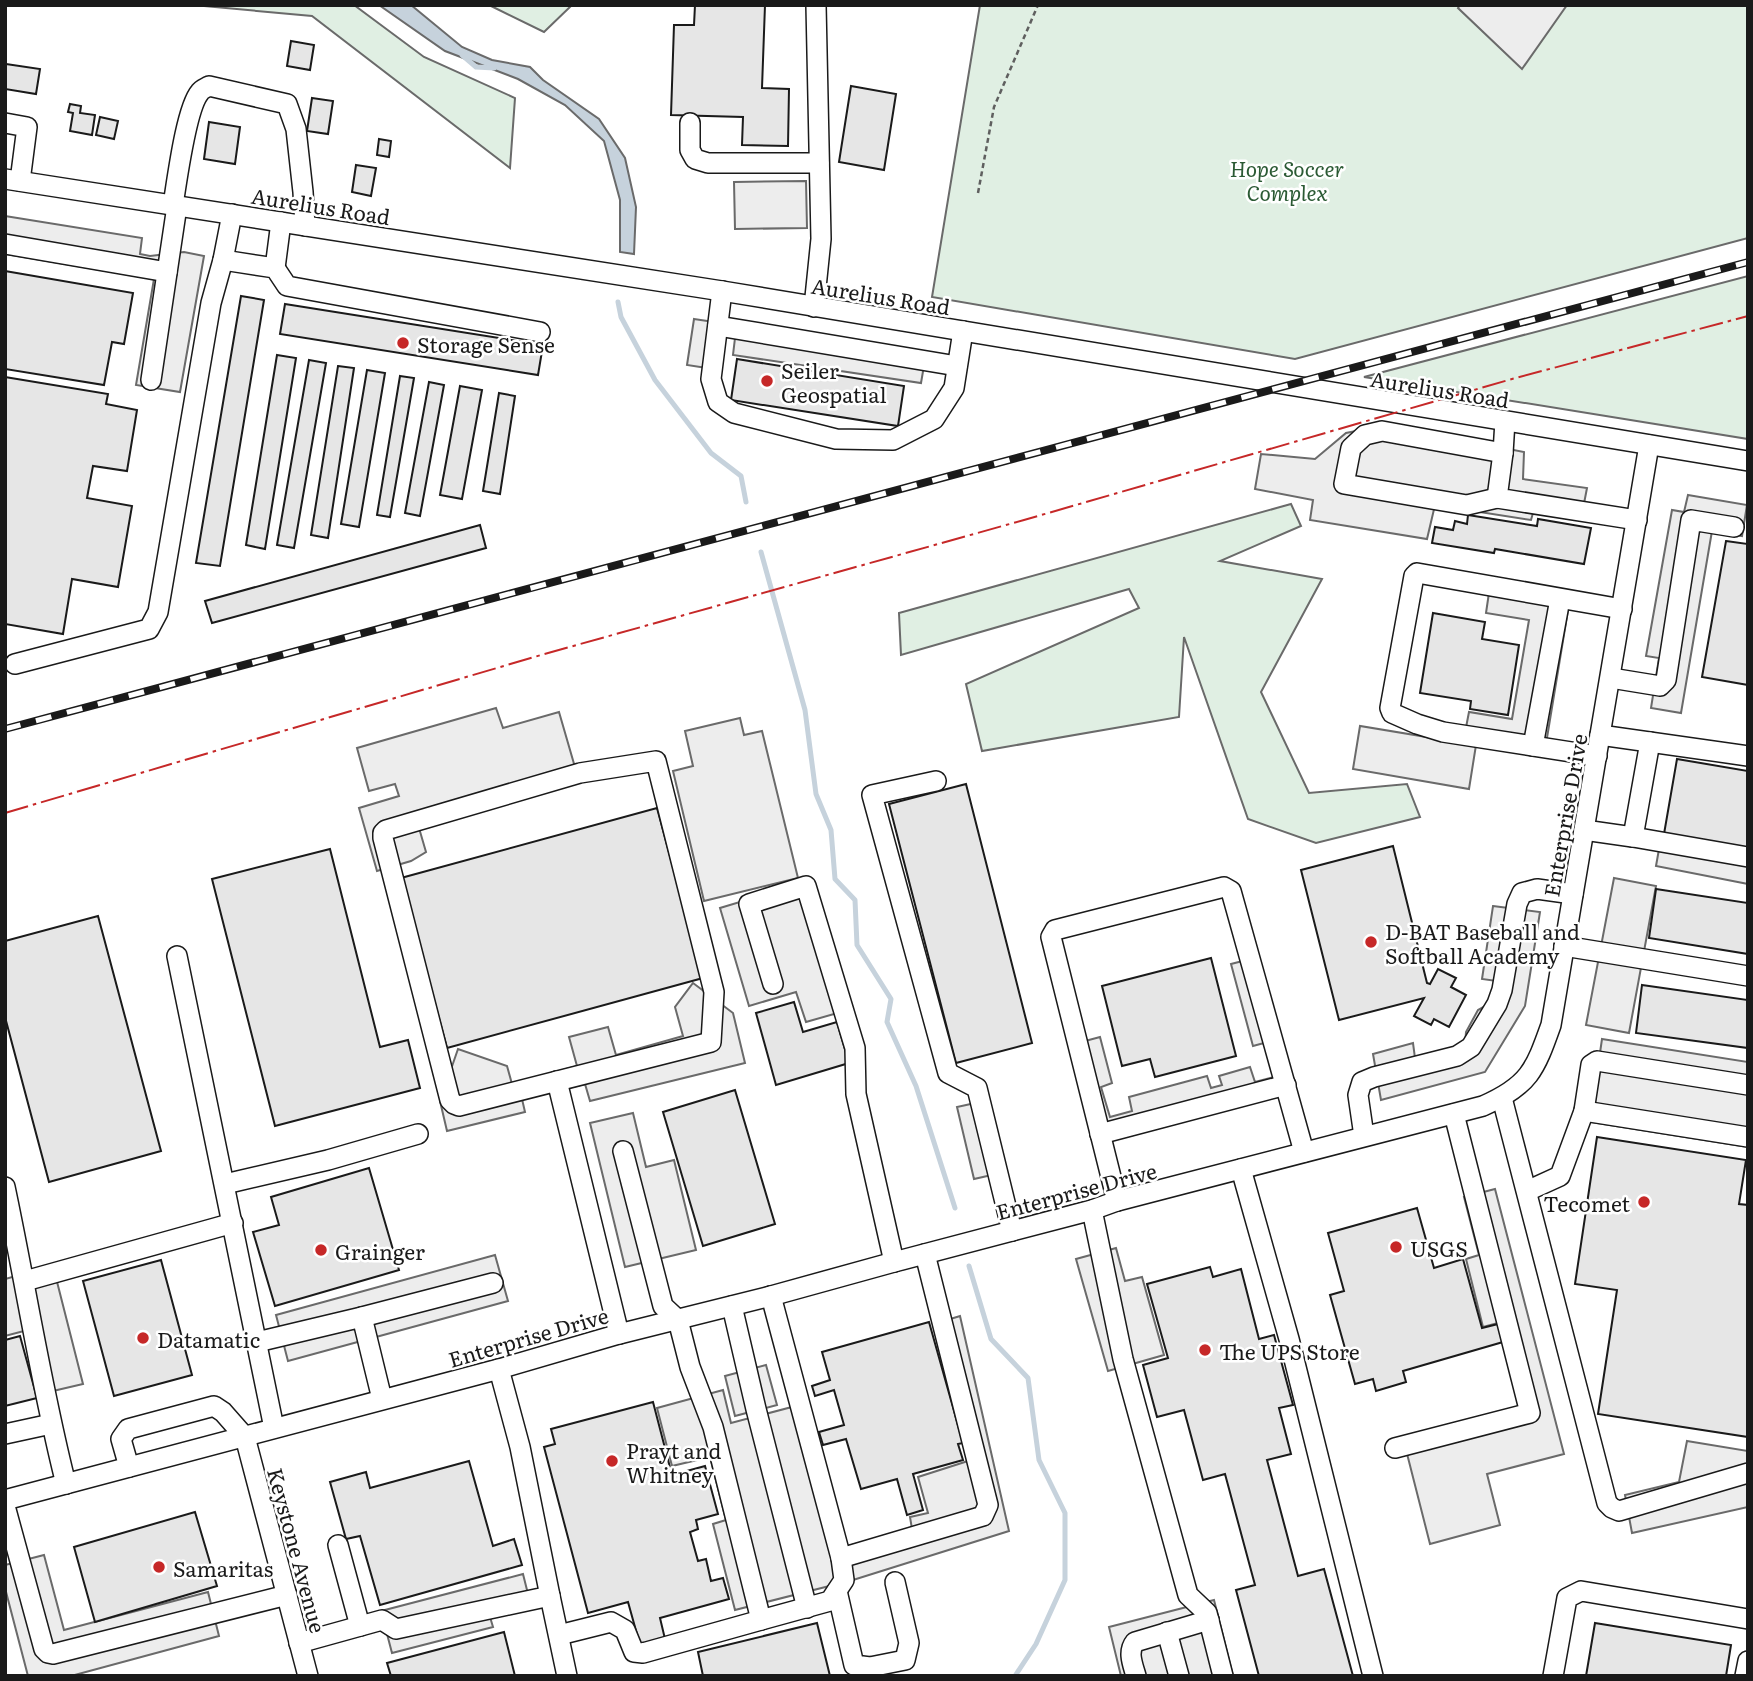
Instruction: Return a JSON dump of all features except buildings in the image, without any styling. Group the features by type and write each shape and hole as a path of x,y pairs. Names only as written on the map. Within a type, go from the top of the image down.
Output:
{"street":[{"path":"814,307 821,239 816,5"},
{"path":"151,380 186,130 192,107 200,92 209,86 287,104 296,129 305,226"},
{"path":"5,123 27,127 13,180"},
{"path":"690,123 690,150 695,159 708,163 819,163"},
{"name":"Aurelius Road","path":"13,180 722,291 1748,461"},
{"path":"15,664 149,629 158,612 211,303 232,214"},
{"path":"281,222 275,268 287,286 540,332"},
{"path":"5,244 167,272"},
{"path":"223,260 275,268"},
{"path":"722,291 710,379 718,402 734,413 836,439 893,440 934,419 954,388 962,331"},
{"path":"718,326 957,366"},
{"path":"1497,498 1505,421"},
{"path":"1503,453 1382,431 1365,435 1350,447 1344,484 1467,505 1497,498 1637,520"},
{"name":"Enterprise Drive","path":"5,1500 499,1369 619,1334 1092,1210 1117,1201 1454,1114 1502,1098 1522,1084 1539,1060 1551,1025 1649,445"},
{"path":"1611,678 1662,684 1665,680 1691,520 1734,527"},
{"path":"1597,756 1443,732 1392,713 1390,708 1417,573 1622,609"},
{"path":"1533,746 1560,599"},
{"path":"1601,735 1748,756"},
{"path":"1633,837 1650,742"},
{"path":"656,761 714,992 711,1042 557,1081 458,1106 450,1100 383,833 580,773 656,761"},
{"path":"936,781 872,795 948,1073 976,1088 1012,1231"},
{"path":"1584,830 1748,858"},
{"path":"773,984 749,904 806,886 855,1048 856,1094 894,1262"},
{"path":"1117,1201 1051,937 1055,930 1228,888 1304,1152"},
{"path":"1364,1136 1358,1095 1362,1083 1374,1077 1457,1056 1471,1047 1497,1004 1502,990 1517,904 1522,893 1537,889 1573,894"},
{"path":"1564,946 1748,976"},
{"path":"177,956 274,1428"},
{"path":"1527,1191 1560,1176 1584,1111 1591,1065 1597,1061 1748,1085"},
{"path":"557,1081 619,1334"},
{"path":"1100,1134 1286,1085"},
{"path":"1502,1098 1607,1503 1619,1511 1748,1473"},
{"path":"1584,1111 1748,1137"},
{"path":"1395,1448 1530,1413 1454,1114"},
{"path":"225,1184 328,1160 418,1134"},
{"path":"623,1151 663,1306 678,1320 690,1367 713,1427 761,1620"},
{"path":"1241,1169 1289,1339 1373,1676"},
{"path":"5,1186 51,1424 66,1484"},
{"path":"1092,1210 1123,1359 1188,1595 1207,1614 1223,1676"},
{"path":"25,1281 233,1223"},
{"path":"841,1559 983,1516 988,1505 925,1254"},
{"path":"257,1342 493,1283"},
{"path":"559,1635 611,1622 625,1630 634,1652 643,1653 830,1601 844,1580 841,1559 771,1296"},
{"path":"732,1306 807,1608"},
{"path":"362,1317 382,1399"},
{"path":"499,1369 520,1447 568,1676"},
{"path":"129,1467 121,1439 128,1429 152,1422 214,1406 223,1412 245,1437"},
{"path":"5,1434 51,1424"},
{"name":"Keystone Avenue","path":"245,1437 308,1676"},
{"path":"5,1506 44,1649 48,1653 53,1654 287,1595"},
{"path":"338,1545 360,1626"},
{"path":"837,1591 854,1665 870,1667 905,1660 909,1643 895,1583"},
{"path":"1553,1676 1567,1598 1581,1591 1748,1619"},
{"path":"299,1643 382,1620 396,1629 550,1596"},
{"path":"1136,1676 1130,1652 1135,1642 1209,1620"},
{"path":"1167,1632 1179,1676"},
{"path":"1745,1676 1748,1661"}],"path":[{"path":"978,192 994,107 1038,5"}],"green space":[{"path":"193,5 354,5 424,57 515,98 510,168 312,16"},
{"path":"489,5 572,5 544,32"},
{"name":"Hope Soccer Complex","path":"980,5 1748,5 1748,238 1295,359 932,297"},
{"path":"1748,276 1748,439 1364,377"},
{"path":"1291,504 1301,526 1220,561 1322,579 1261,692 1309,793 1407,784 1420,817 1316,843 1248,819 1184,637 1179,717 982,751 966,684 1139,608 1129,589 901,655 899,613"}],"shaded area":[{"path":"379,5 411,5 462,47 492,60 530,67 543,80 599,119 625,158 636,207 634,254 620,252 620,200 604,141 565,105 518,79 445,51"},
{"path":"1460,5 1567,5 1522,69 1458,8"},
{"path":"806,181 807,228 735,229 734,182"},
{"path":"5,216 142,238 140,254 150,256 184,252 204,256 180,392 136,385 154,279 5,254"},
{"path":"694,319 926,354 921,383 733,355 735,338 725,336 720,370 687,365"},
{"path":"1387,425 1524,452 1523,479 1587,488 1581,519 1533,513 1531,520 1435,505 1427,539 1310,520 1313,500 1255,489 1261,454 1315,459 1346,433"},
{"path":"1688,495 1747,505 1742,536 1712,531 1681,713 1651,708 1659,658 1646,656 1672,510 1684,512"},
{"path":"1491,579 1571,592 1544,756 1476,745 1469,789 1353,769 1360,726 1463,743 1469,712 1512,719 1529,620 1486,613"},
{"path":"496,708 503,728 559,712 579,781 419,828 426,852 411,861 377,871 359,808 399,796 395,784 369,791 357,748"},
{"path":"740,718 744,735 762,731 798,878 704,901 673,771 693,766 685,731"},
{"path":"1661,838 1748,852 1748,884 1656,866"},
{"path":"1614,878 1656,886 1629,1033 1586,1025"},
{"path":"810,881 848,1010 806,1022 796,992 749,1006 720,908"},
{"path":"1493,906 1540,912 1525,1006 1485,1072 1381,1100 1373,1054 1413,1043 1415,1058 1465,1045 1466,1032 1478,1010 1489,1004 1497,981 1482,979"},
{"path":"1258,957 1293,1086 1100,1139 1074,1044 1100,1037 1112,1083 1101,1087 1110,1117 1132,1111 1129,1097 1207,1076 1211,1088 1222,1085 1219,1076 1250,1067 1255,1082 1274,1077 1264,1043 1253,1046 1231,964"},
{"path":"693,983 733,1013 745,1063 590,1101 585,1084 522,1099 525,1112 447,1131 440,1101 458,1049 507,1066 512,1084 577,1066 569,1037 608,1027 616,1055 683,1036 675,1007"},
{"path":"1602,1039 1748,1062 1748,1147 1590,1122"},
{"path":"989,1100 1005,1172 974,1179 957,1107"},
{"path":"633,1113 646,1167 674,1160 696,1250 625,1267 590,1123"},
{"path":"1495,1189 1564,1454 1487,1474 1500,1525 1430,1544 1403,1438 1520,1406 1498,1323 1483,1327 1466,1259 1479,1255 1464,1197"},
{"path":"1116,1248 1125,1281 1142,1277 1164,1355 1108,1371 1076,1259"},
{"path":"495,1255 508,1301 288,1361 276,1315"},
{"path":"53,1266 83,1384 40,1394 24,1331 5,1336 5,1279"},
{"path":"960,1316 1009,1531 853,1580 735,1610 713,1524 726,1520 710,1457 672,1466 657,1408 723,1390 731,1423 807,1403 844,1547 912,1529 910,1517 928,1513 918,1477 971,1460 934,1324"},
{"path":"766,1365 777,1405 735,1416 725,1376"},
{"path":"1687,1441 1748,1451 1748,1507 1632,1533 1625,1495 1679,1482"},
{"path":"44,1555 64,1630 208,1592 219,1636 71,1676 28,1676 5,1588 5,1565"},
{"path":"523,1574 531,1606 490,1617 493,1627 392,1653 381,1611"},
{"path":"1214,1600 1233,1676 1121,1676 1109,1627"}],"waterway":[{"path":"462,55 476,67 494,68"},
{"path":"618,302 621,317 655,380 711,453 741,476 746,502"},
{"path":"761,552 805,710 816,794 831,830 835,879 855,900 857,945 891,999 887,1022 916,1086 955,1208"},
{"path":"969,1266 991,1339 1028,1378 1039,1460 1065,1513 1065,1580 1036,1644 1015,1676"}],"railway":[{"path":"5,729 1748,262"}],"power":[{"path":"5,813 541,655 1024,520 1512,379 1748,316"}],"place":[{"name":"Storage Sense","path":"403,343"},
{"name":"Seiler Geospatial","path":"767,381"},
{"name":"D-BAT Baseball and Softball Academy","path":"1371,942"},
{"name":"Tecomet","path":"1644,1202"},
{"name":"USGS","path":"1396,1247"},
{"name":"Grainger","path":"321,1250"},
{"name":"Datamatic","path":"143,1338"},
{"name":"The UPS Store","path":"1205,1350"},
{"name":"Prayt and Whitney","path":"612,1461"},
{"name":"Samaritas","path":"159,1567"}]}
